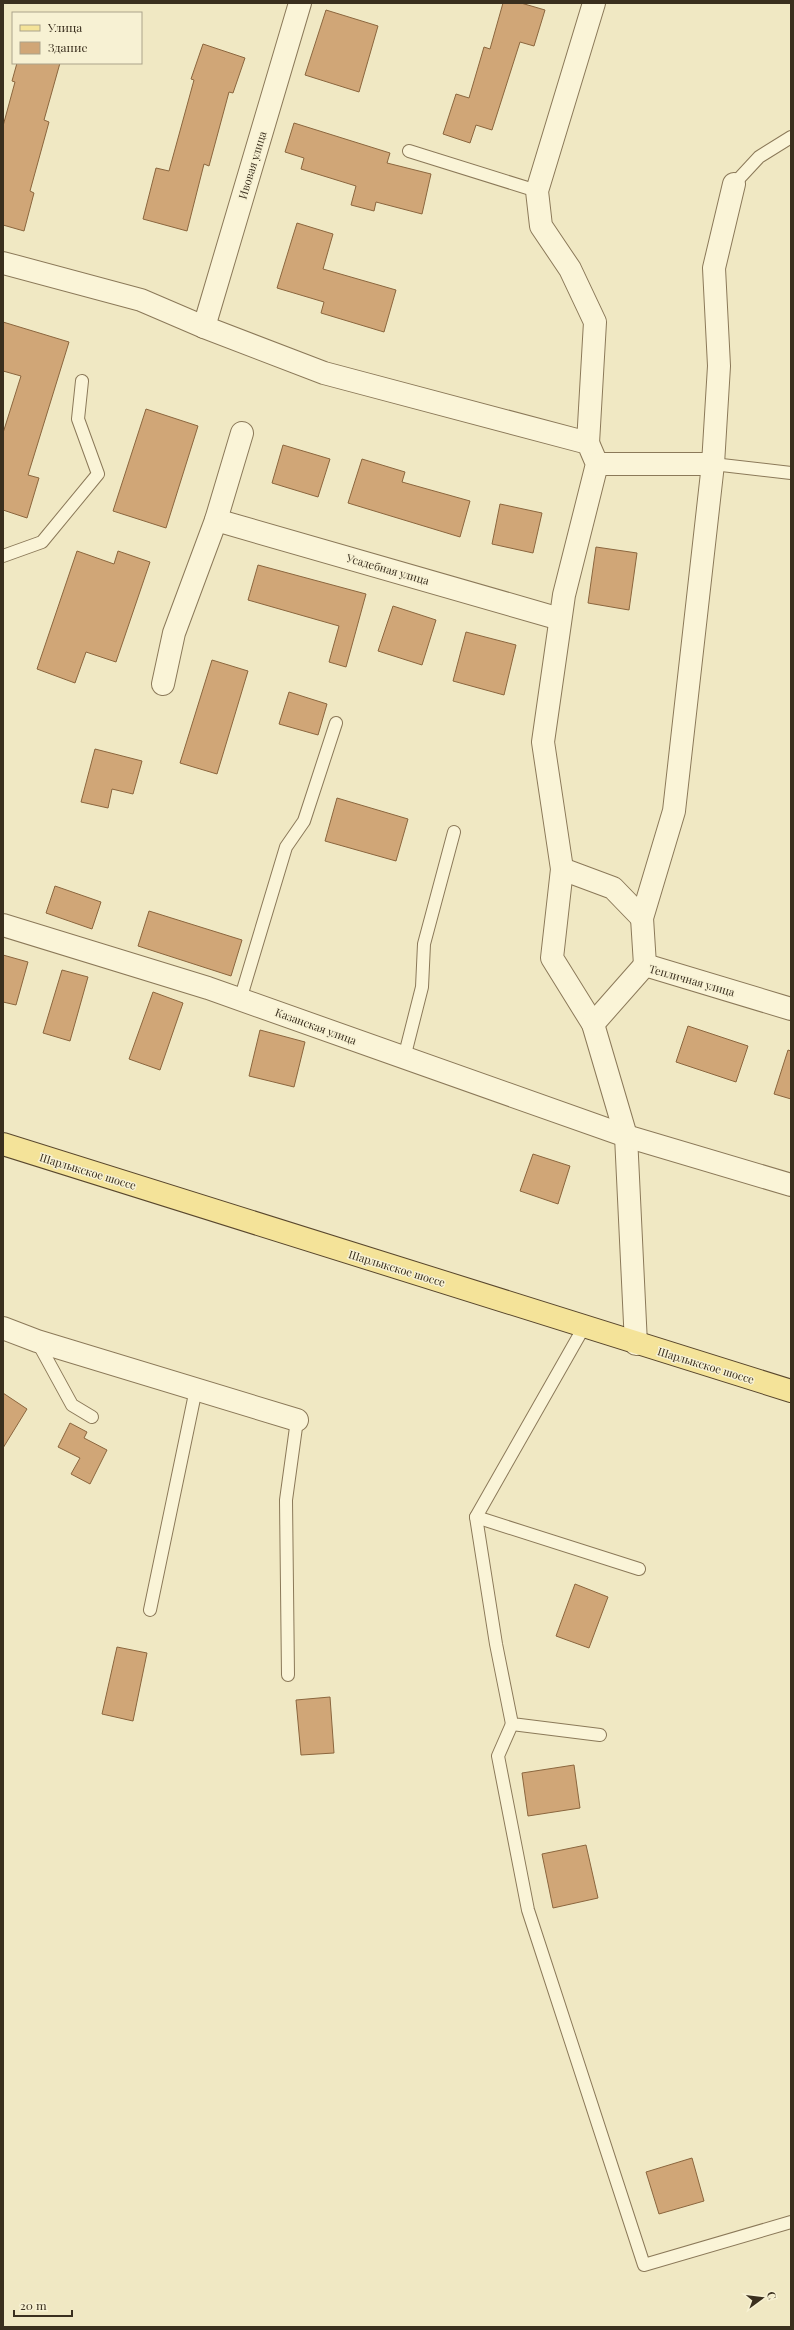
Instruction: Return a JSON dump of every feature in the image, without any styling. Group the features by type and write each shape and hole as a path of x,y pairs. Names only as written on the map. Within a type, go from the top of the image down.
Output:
{"main road":[{"name":"Шарлыкское шоссе","path":"3,1144 791,1392"}],"street":[{"name":"Ивовая улица","path":"204,327 300,3"},
{"path":"594,3 537,191 541,226 570,269 595,322 588,443 597,464 564,595 543,742 562,869 552,958 593,1024 626,1136 636,1344"},
{"path":"645,965 642,918 674,811 712,464 719,366 714,268 734,184"},
{"path":"3,263 141,300 204,327 324,373 588,443"},
{"path":"162,684 174,633 216,520 242,433"},
{"path":"597,464 712,464"},
{"name":"Усадебная улица","path":"216,520 560,619"},
{"path":"562,869 613,888 642,918"},
{"name":"Казанская улица","path":"3,925 240,1000 626,1136 791,1185"},
{"name":"Тепличная улица","path":"593,1024 645,965 791,1009"},
{"path":"3,1328 37,1341 297,1420"}],"lane":[{"path":"734,184 759,157 791,137"},
{"path":"409,151 537,191"},
{"path":"3,556 42,542 98,474 78,419 82,381"},
{"path":"712,464 791,473"},
{"path":"240,1000 286,847 304,821 336,723"},
{"path":"404,1058 422,987 424,944 454,832"},
{"path":"584,1327 476,1517 496,1644 512,1724 498,1756 528,1910 644,2265 791,2222"},
{"path":"37,1341 72,1405 92,1417"},
{"path":"150,1610 196,1389"},
{"path":"288,1675 286,1500 297,1420"},
{"path":"476,1517 639,1568"},
{"path":"512,1724 600,1735"}],"building":[{"path":"503,3 521,3 545,10 534,46 520,42 492,130 476,125 470,143 443,134 456,94 469,98 484,47 490,49"},
{"path":"326,10 378,26 359,92 305,75"},
{"path":"203,44 245,58 233,93 229,92 209,166 204,164 187,231 143,219 156,168 169,171 194,80 191,79"},
{"path":"17,64 60,64 44,120 49,122 30,191 34,193 24,231 3,225 3,126 15,82 12,81"},
{"path":"294,123 390,153 387,163 431,174 422,214 376,202 374,211 351,205 356,186 301,169 304,158 285,152"},
{"path":"297,223 333,234 323,269 396,290 384,332 321,313 324,302 277,288"},
{"path":"3,322 69,342 28,475 39,478 27,518 3,510 3,433 21,376 3,371"},
{"path":"146,409 198,426 166,528 113,511"},
{"path":"283,445 330,459 318,497 272,483"},
{"path":"362,459 405,472 402,482 470,501 460,537 348,503"},
{"path":"500,504 542,513 533,553 492,544"},
{"path":"596,547 637,553 629,610 588,603"},
{"path":"77,551 114,564 118,551 150,562 116,662 86,652 75,683 37,669"},
{"path":"258,565 366,594 346,667 329,662 339,626 248,600"},
{"path":"393,606 436,620 422,665 378,651"},
{"path":"466,632 516,645 504,695 453,681"},
{"path":"212,660 248,671 217,774 180,763"},
{"path":"289,692 327,704 318,735 279,724"},
{"path":"95,749 142,761 133,794 112,789 108,808 81,802"},
{"path":"337,798 408,819 396,861 325,841"},
{"path":"55,886 101,902 92,929 46,913"},
{"path":"149,911 242,940 231,976 138,946"},
{"path":"3,955 28,962 16,1005 3,1002"},
{"path":"62,970 88,977 70,1041 43,1033"},
{"path":"153,992 183,1003 160,1070 129,1059"},
{"path":"688,1026 748,1046 736,1082 676,1062"},
{"path":"260,1030 305,1042 294,1087 249,1076"},
{"path":"788,1050 791,1051 791,1099 774,1094"},
{"path":"533,1154 570,1166 558,1204 520,1191"},
{"path":"3,1393 27,1409 3,1448"},
{"path":"70,1423 87,1432 84,1438 107,1450 90,1484 71,1474 80,1458 58,1447"},
{"path":"575,1584 608,1597 589,1648 556,1636"},
{"path":"117,1647 147,1653 133,1721 102,1714"},
{"path":"330,1697 334,1753 301,1755 296,1700"},
{"path":"574,1765 580,1808 528,1816 522,1773"},
{"path":"586,1845 598,1898 553,1908 542,1854"},
{"path":"692,2158 704,2201 659,2214 646,2172"}]}
